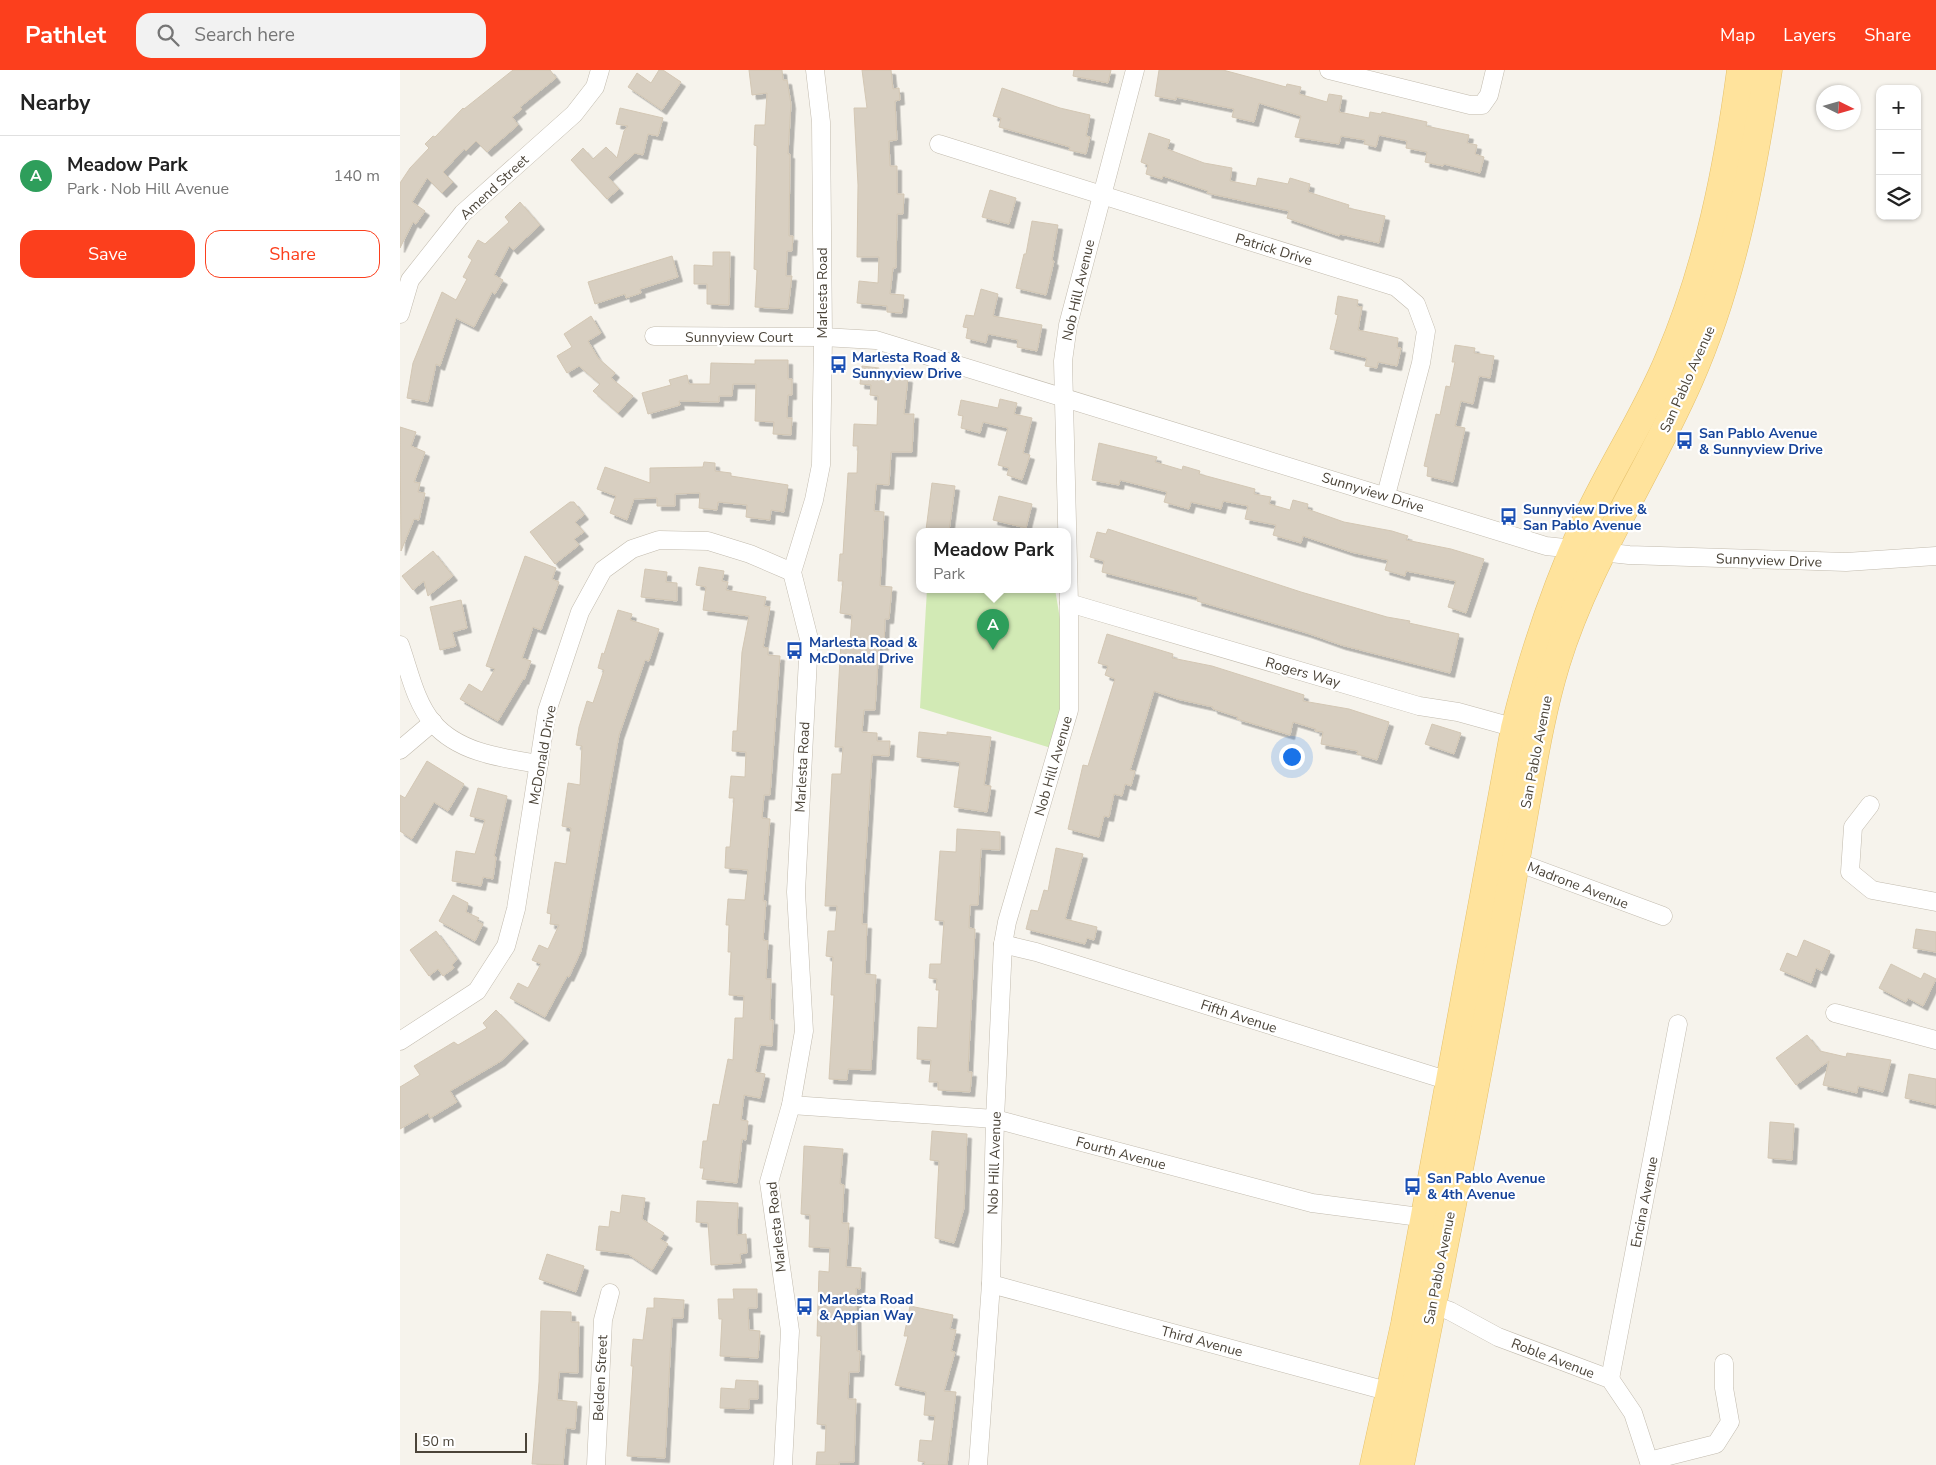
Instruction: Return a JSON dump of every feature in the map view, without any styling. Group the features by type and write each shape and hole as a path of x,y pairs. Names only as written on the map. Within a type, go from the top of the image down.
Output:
{"main road":[{"name":"San Pablo Avenue","path":"1400,1465 1402,1395 1437,1219 1527,731 1540,638 1584,526 1661,378 1692,300 1719,192 1741,70"},
{"name":"San Pablo Avenue","path":"1527,731 1602,551 1681,398 1717,309 1742,209 1768,70"},
{"name":"San Pablo Avenue","path":"1374,1465 1402,1395"}],"street":[{"name":"Amend Street","path":"400,314 410,280 463,213 574,114 595,86 600,70"},
{"name":"Marlesta Road","path":"783,1465 790,1331 769,1182 791,1105 804,1031 796,892 809,639 792,572 814,500 821,465 823,337 821,122 814,70"},
{"name":"Nob Hill Avenue","path":"1068,528 1063,361 1068,325 1135,70"},
{"path":"1330,70 1470,105 1482,105 1489,95 1495,70"},
{"name":"Patrick Drive","path":"938,144 1396,287 1416,304 1426,331 1420,363 1386,496"},
{"name":"Sunnyview Court","path":"654,336 823,337"},
{"name":"Sunnyview Drive","path":"823,337 876,340 1546,546 1629,555 1846,562 1936,556"},
{"name":"McDonald Drive","path":"400,1041 477,992 506,946 516,909 547,711 580,612 604,570 632,549 659,540 708,541 750,554 792,572"},
{"name":"Nob Hill Avenue","path":"978,1465 991,1284 995,1119 1003,944 1007,922 1069,710 1070,593"},
{"name":"Rogers Way","path":"1070,603 1419,706 1458,712 1527,731"},
{"path":"400,645 418,697 433,722 455,740 482,753 539,764"},
{"path":"400,750 433,722"},
{"path":"1870,805 1854,827 1850,872 1872,890 1936,902"},
{"name":"Madrone Avenue","path":"1504,857 1663,916"},
{"name":"Fifth Avenue","path":"1003,944 1036,952 1462,1085"},
{"path":"1835,1013 1936,1040"},
{"name":"Encina Avenue","path":"1610,1379 1678,1024"},
{"name":"Fourth Avenue","path":"791,1105 995,1119 1297,1200 1334,1207 1437,1219"},
{"name":"Third Avenue","path":"991,1284 1402,1395"},
{"name":"Belden Street","path":"596,1465 603,1320 610,1293"},
{"name":"Roble Avenue","path":"1421,1301 1498,1337 1610,1379 1633,1413 1649,1463"},
{"path":"1649,1463 1716,1444 1730,1422 1724,1388 1724,1363"}],"green space":[{"path":"927,593 1056,593 1061,625 1063,697 1051,748 920,708"}],"building":[{"path":"513,70 550,70 556,78 520,107 522,109 512,117 518,125 487,152 476,141 466,151 464,149 443,172 453,182 442,193 427,178 412,202 425,211 416,224 413,222 400,248 400,183 410,168 429,148 425,144 433,136 435,137 463,108"},
{"path":"659,70 663,70 681,82 662,110 628,87 637,73 651,83"},
{"path":"749,70 782,70 783,80 787,80 791,104 788,154 790,154 789,236 793,236 792,251 787,251 786,276 792,276 788,309 755,307 757,270 754,269 757,146 754,145 755,125 765,125 767,93 752,95"},
{"path":"862,70 891,70 893,89 899,88 900,100 895,101 897,140 889,141 890,166 897,166 897,194 904,194 903,214 897,214 896,268 893,268 890,294 904,295 902,313 887,312 887,306 857,303 859,281 878,283 879,257 857,257 858,185 854,108 867,108"},
{"path":"1074,70 1111,70 1108,83 1073,76"},
{"path":"1159,70 1223,70 1286,87 1287,84 1301,87 1299,94 1327,102 1329,94 1342,96 1339,112 1369,118 1370,112 1381,114 1382,112 1427,122 1426,126 1469,135 1467,143 1477,145 1475,154 1484,157 1480,173 1444,164 1443,166 1425,162 1427,152 1406,148 1407,141 1379,135 1376,147 1364,144 1365,140 1341,136 1339,144 1295,137 1301,116 1259,103 1254,122 1232,117 1234,109 1176,97 1176,100 1155,96"},
{"path":"1002,88 1060,108 1090,115 1086,136 1090,137 1086,154 1069,150 1070,147 999,127 1001,118 993,116"},
{"path":"620,108 663,118 658,136 648,134 643,155 635,153 608,177 619,189 607,199 571,160 583,148 593,159 606,147 617,158 624,131 628,126 616,124"},
{"path":"1149,133 1170,140 1167,149 1204,163 1232,168 1230,181 1256,186 1258,178 1288,184 1290,178 1310,184 1308,192 1349,205 1348,208 1385,216 1379,243 1340,234 1339,236 1287,218 1289,211 1207,193 1208,191 1163,176 1162,179 1146,174 1148,165 1141,162"},
{"path":"990,190 1016,198 1009,224 982,217"},
{"path":"520,202 540,225 513,250 509,246 494,275 503,280 495,294 492,292 474,327 456,318 440,366 436,364 428,402 407,398 413,363 442,292 456,300 467,279 463,277 472,260 468,257 478,240 485,244 509,222 505,217"},
{"path":"1032,221 1058,225 1052,260 1054,261 1046,295 1016,288 1024,254 1026,254"},
{"path":"713,252 730,252 729,305 707,304 707,284 694,284 694,265 713,266"},
{"path":"672,256 678,277 640,289 641,293 626,298 625,294 595,304 588,282"},
{"path":"981,289 998,294 993,316 1042,325 1037,351 1017,347 1018,340 988,334 986,343 966,338 968,328 963,327 966,315 974,316"},
{"path":"1338,296 1358,300 1357,306 1362,307 1358,330 1398,338 1397,348 1401,348 1397,366 1378,362 1377,368 1365,366 1367,358 1330,349 1338,315 1335,314"},
{"path":"591,316 601,333 588,341 598,358 615,373 611,378 633,396 618,413 593,391 600,384 579,366 567,373 557,356 572,347 564,334"},
{"path":"1455,345 1475,348 1474,353 1494,356 1490,378 1479,376 1473,404 1461,401 1455,426 1465,428 1453,482 1427,476 1428,467 1424,466 1436,414 1440,415 1446,386 1450,387 1455,362 1452,362"},
{"path":"755,360 788,360 788,379 792,379 792,395 788,395 787,418 792,418 791,435 773,434 774,422 755,421 756,384 733,384 732,396 719,396 719,402 679,401 680,405 648,414 642,393 671,385 669,380 687,375 689,384 710,384 711,363 755,364"},
{"path":"862,366 879,368 878,375 908,378 904,414 914,414 912,452 891,452 889,485 876,484 874,511 884,512 880,586 892,587 889,619 885,619 884,646 879,645 875,710 864,710 862,732 877,733 877,741 890,741 889,756 872,755 864,883 862,924 867,924 865,974 876,975 871,1070 848,1069 847,1080 829,1079 834,995 831,995 833,957 826,956 828,931 835,931 837,906 825,906 832,774 841,774 843,747 835,747 841,642 850,642 852,615 840,613 843,581 838,581 840,554 843,554 848,473 857,473 858,446 853,446 854,424 877,425 878,396 870,395 871,385 860,384"},
{"path":"1000,399 1017,403 1014,414 1032,418 1023,453 1030,455 1022,480 1007,475 1009,468 998,465 1008,428 983,422 980,433 961,428 963,416 958,415 961,400 998,408"},
{"path":"400,427 416,432 411,446 425,452 414,482 420,483 418,492 425,493 419,520 414,519 401,551"},
{"path":"1099,443 1157,457 1155,462 1182,470 1183,466 1200,471 1199,474 1255,489 1254,494 1271,497 1269,504 1290,510 1293,500 1308,504 1307,509 1344,522 1392,531 1408,536 1406,540 1451,549 1484,559 1466,613 1448,607 1456,581 1406,571 1405,576 1385,570 1388,560 1351,552 1303,536 1301,543 1273,535 1276,525 1245,519 1248,506 1223,501 1221,509 1191,502 1189,509 1164,502 1167,492 1120,480 1119,485 1092,480"},
{"path":"704,462 715,463 715,471 731,473 731,476 788,485 784,512 771,510 770,520 746,517 747,505 718,502 717,510 699,508 700,493 675,494 675,506 657,506 657,498 634,499 627,520 610,513 616,496 597,489 605,467 650,483 650,468 703,467"},
{"path":"932,483 955,486 949,528 926,528"},
{"path":"999,496 1032,504 1026,528 993,520"},
{"path":"570,502 574,502 584,515 575,522 584,532 574,539 579,545 555,564 530,532"},
{"path":"1108,529 1301,592 1387,617 1410,621 1409,623 1459,634 1450,673 1341,645 1307,633 1197,601 1198,597 1102,572 1104,561 1090,557 1097,532 1106,534"},
{"path":"433,551 453,576 428,596 424,581 413,590 402,576"},
{"path":"525,556 556,568 552,579 559,582 541,630 533,627 522,658 531,661 524,680 498,721 460,699 469,684 482,692 495,669 486,666"},
{"path":"699,567 724,571 722,581 728,582 726,590 766,597 764,606 770,607 763,647 768,648 768,655 780,656 770,795 764,795 762,818 770,819 763,901 766,901 763,940 768,941 766,979 771,979 770,1020 773,1020 772,1046 760,1045 755,1072 765,1074 760,1098 744,1095 741,1120 748,1121 746,1140 742,1139 737,1183 702,1179 704,1168 700,1168 703,1141 707,1141 713,1104 719,1105 728,1059 733,1060 735,1018 743,1018 744,996 729,995 731,952 728,952 729,925 726,925 728,899 745,900 748,870 725,868 726,847 730,847 734,798 729,798 731,776 745,777 746,752 732,751 733,731 737,731 742,652 749,616 703,610 706,587 696,585"},
{"path":"645,569 667,572 666,582 677,583 677,601 641,597"},
{"path":"461,600 467,628 452,632 456,646 440,650 430,607"},
{"path":"618,610 632,614 630,620 659,629 649,661 645,660 619,735 581,951 569,977 567,976 545,1017 510,998 518,983 528,988 541,964 532,960 539,945 548,949 559,925 550,924 551,914 547,913 555,862 566,864 571,828 562,826 568,783 580,785 582,746 576,745 579,727 587,701 593,703 604,670 598,668"},
{"path":"1107,634 1173,654 1172,658 1212,666 1304,695 1303,701 1349,709 1389,722 1377,760 1357,754 1358,751 1321,744 1323,732 1315,731 1316,729 1293,722 1290,735 1237,719 1238,717 1213,709 1213,707 1177,699 1154,691 1130,770 1135,771 1131,786 1125,784 1122,796 1114,794 1109,817 1104,816 1099,837 1068,829 1083,765 1088,766 1115,679 1105,675 1108,666 1098,663"},
{"path":"1432,724 1461,733 1454,754 1425,744"},
{"path":"919,732 947,735 947,732 991,737 984,785 991,786 987,812 954,807 960,762 917,757"},
{"path":"427,761 464,784 448,811 434,802 412,839 400,831 400,795 405,798"},
{"path":"478,788 507,796 494,856 496,857 493,879 483,877 481,886 452,881 456,851 475,854 485,820 470,816"},
{"path":"957,829 1000,832 1000,850 981,849 978,905 970,905 969,928 975,929 968,1072 972,1072 970,1092 938,1090 938,1082 929,1082 931,1060 917,1059 918,1027 937,1028 939,990 936,990 937,979 929,978 930,964 941,964 944,921 935,920 940,851 956,852"},
{"path":"1056,848 1083,854 1065,919 1097,927 1094,940 1087,938 1085,944 1026,929 1031,910 1038,911 1044,890 1048,891"},
{"path":"453,895 468,903 466,912 479,918 477,921 483,924 475,941 439,921"},
{"path":"1916,929 1936,932 1936,952 1913,948"},
{"path":"436,931 457,959 452,965 454,968 443,976 438,969 429,976 410,950"},
{"path":"1804,940 1830,951 1822,971 1816,968 1811,983 1780,970 1787,953 1797,957"},
{"path":"1891,964 1921,979 1924,973 1936,979 1923,1006 1908,998 1906,1002 1879,988"},
{"path":"496,1010 524,1039 501,1061 450,1091 457,1102 430,1118 428,1113 400,1129 400,1087 420,1075 414,1066 454,1042 458,1045 487,1028 483,1023"},
{"path":"1807,1035 1820,1051 1846,1057 1847,1053 1891,1060 1883,1092 1858,1086 1857,1093 1823,1085 1829,1061 1796,1085 1776,1058"},
{"path":"1909,1074 1936,1079 1936,1105 1905,1098"},
{"path":"1770,1122 1794,1124 1792,1160 1768,1158"},
{"path":"932,1131 967,1134 964,1208 954,1243 935,1238 939,1161 930,1160"},
{"path":"804,1146 843,1149 840,1184 844,1185 842,1223 849,1223 846,1267 861,1268 860,1289 856,1288 857,1351 860,1351 859,1372 849,1372 848,1399 856,1399 854,1462 839,1462 839,1465 816,1465 817,1452 825,1452 826,1425 817,1424 821,1336 817,1336 819,1271 829,1272 830,1248 809,1247 810,1215 801,1214"},
{"path":"622,1195 645,1198 642,1219 664,1233 660,1239 668,1244 652,1270 628,1254 596,1250 599,1226 609,1227 611,1211 620,1213"},
{"path":"697,1201 738,1203 737,1235 746,1234 747,1253 740,1254 741,1263 711,1265 708,1223 696,1222"},
{"path":"547,1254 584,1266 576,1292 539,1279"},
{"path":"733,1289 757,1289 757,1308 748,1308 749,1330 760,1331 758,1358 720,1356 722,1319 719,1319 718,1299 734,1299"},
{"path":"654,1298 684,1300 683,1318 672,1318 665,1458 627,1456 633,1339 643,1340 647,1308 654,1308"},
{"path":"910,1306 953,1315 950,1329 956,1330 951,1351 955,1352 944,1391 956,1392 947,1465 924,1465 925,1462 918,1461 920,1440 932,1441 935,1416 924,1415 926,1392 895,1385 908,1336 904,1336"},
{"path":"541,1311 571,1312 571,1322 579,1322 578,1373 559,1372 557,1400 577,1402 575,1429 566,1428 563,1465 532,1464 539,1382"},
{"path":"736,1380 758,1381 758,1399 749,1399 749,1409 720,1408 721,1388 735,1389"}],"place":[{"name":"Marlesta Road & Sunnyview Drive","path":"838,365"},
{"name":"San Pablo Avenue & Sunnyview Drive","path":"1685,441"},
{"name":"Sunnyview Drive & San Pablo Avenue","path":"1509,517"},
{"name":"Marlesta Road & McDonald Drive","path":"795,650"},
{"name":"Meadow Park","path":"993,650"},
{"name":"San Pablo Avenue & 4th Avenue","path":"1413,1186"},
{"name":"Marlesta Road & Appian Way","path":"805,1307"}]}
